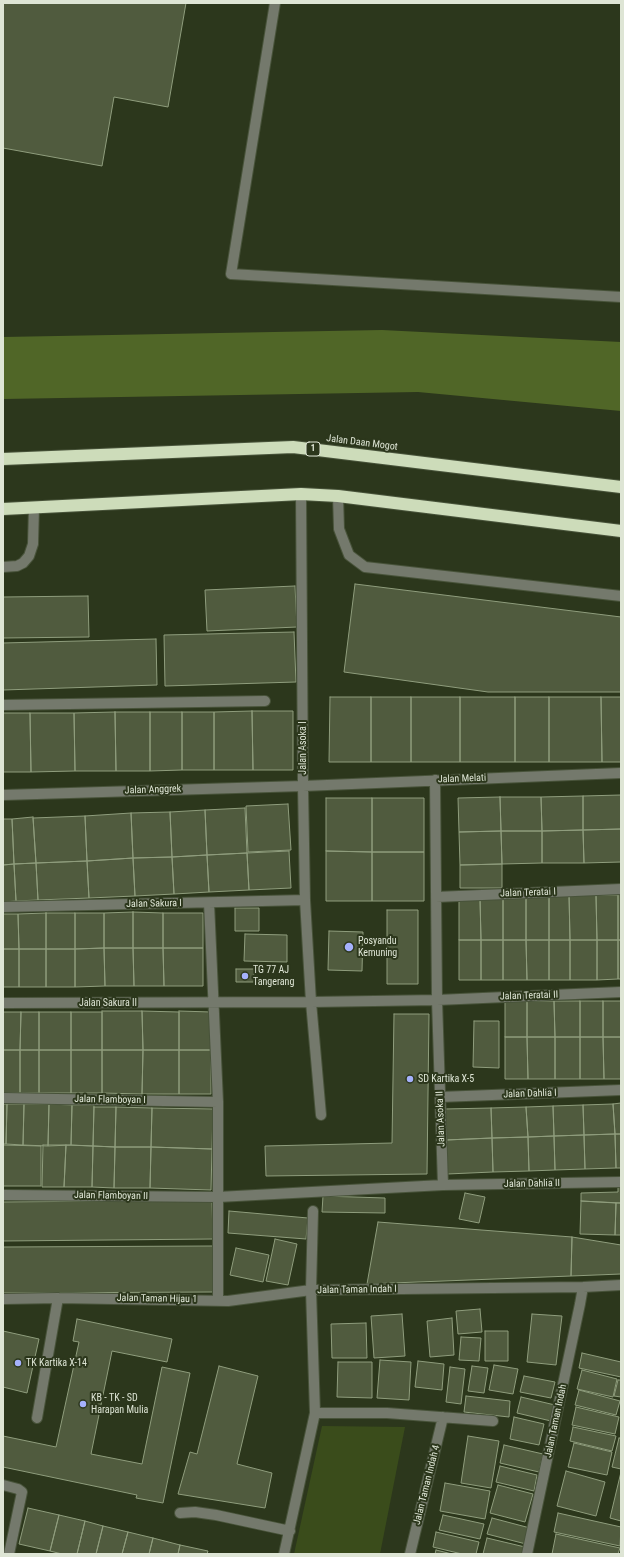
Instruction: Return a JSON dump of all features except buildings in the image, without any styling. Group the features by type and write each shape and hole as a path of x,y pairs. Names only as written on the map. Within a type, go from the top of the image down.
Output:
{"highway":[{"name":"Jalan Daan Mogot","path":"3,459 293,447 621,487"},
{"path":"3,509 301,494 338,496 621,531"}],"street":[{"path":"275,3 231,274 621,297"},
{"name":"Jalan Asoka I","path":"301,494 302,786 305,900 311,1002 321,1115"},
{"path":"338,496 339,529 349,555 365,567 621,596"},
{"path":"3,566 17,566 23,563 29,556 33,544 34,507"},
{"path":"3,705 265,701"},
{"name":"Jalan Melati","path":"302,786 621,773"},
{"name":"Jalan Asoka II","path":"435,780 437,1000 443,1185"},
{"name":"Jalan Anggrek","path":"3,795 302,786"},
{"name":"Jalan Teratai I","path":"436,897 621,889"},
{"name":"Jalan Sakura I","path":"3,907 305,900"},
{"path":"209,902 218,1102 218,1300"},
{"name":"Jalan Teratai II","path":"437,1000 621,992"},
{"path":"213,1003 437,1000"},
{"name":"Jalan Sakura II","path":"3,1003 213,1003"},
{"name":"Jalan Dahlia I","path":"440,1097 621,1090"},
{"name":"Jalan Flamboyan I","path":"3,1098 218,1102"},
{"name":"Jalan Dahlia II","path":"443,1185 621,1182"},
{"path":"218,1197 443,1185"},
{"name":"Jalan Flamboyan II","path":"3,1195 218,1197"},
{"path":"311,1290 313,1211"},
{"name":"Jalan Taman Indah I","path":"284,1554 315,1413 311,1290 583,1287 621,1285"},
{"name":"Jalan Taman Indah","path":"527,1554 583,1287"},
{"name":"Jalan Taman Hijau 1","path":"3,1299 58,1298 233,1301 311,1290"},
{"path":"37,1418 58,1298"},
{"path":"315,1413 387,1413 493,1421"},
{"name":"Jalan Taman Indah 4","path":"410,1554 443,1417"},
{"path":"3,1485 18,1489 22,1492 9,1554"},
{"path":"180,1513 195,1512 216,1515 290,1531"}],"shaded area":[{"path":"382,330 621,342 621,411 418,392 3,399 3,337"},
{"path":"322,1426 405,1427 380,1554 294,1554"}],"place":[{"name":"Posyandu Kemuning","path":"349,947"},
{"name":"TG 77 AJ Tangerang","path":"245,976"},
{"name":"SD Kartika X-5","path":"410,1079"},
{"name":"TK Kartika X-14","path":"18,1363"},
{"name":"KB - TK - SD Harapan Mulia","path":"83,1404"}]}
